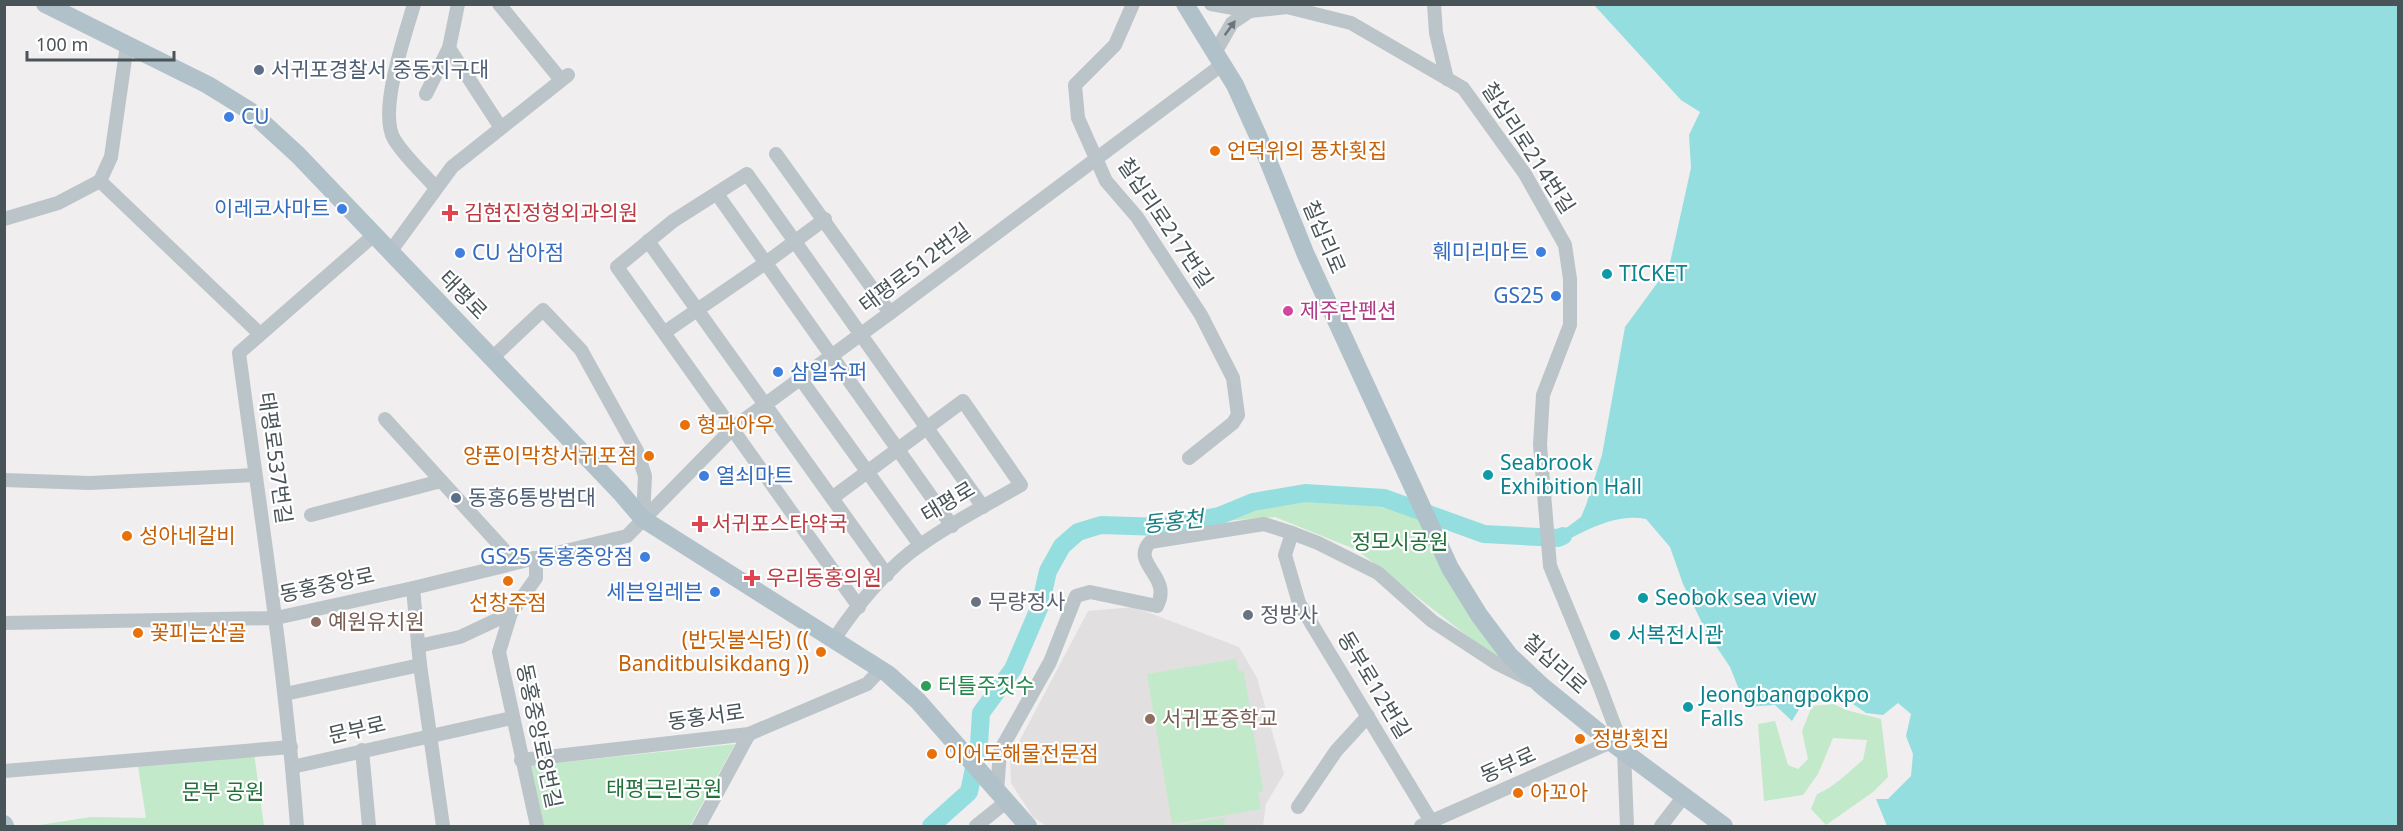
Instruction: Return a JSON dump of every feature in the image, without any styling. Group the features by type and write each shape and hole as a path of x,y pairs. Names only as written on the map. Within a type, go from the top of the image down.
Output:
{"main road":[{"name":"칠십리로","path":"1185,4 1219,58 1259,138 1306,255 1415,492 1450,567 1479,615 1509,655 1542,686 1618,747 1724,826"},
{"name":"태평로","path":"47,5 208,85 250,111 295,152 643,519 881,669 918,701 999,794"},
{"path":"999,794 1028,826"}],"street":[{"path":"414,4 390,96 389,116 394,138 436,188"},
{"path":"426,94 448,48 458,4"},
{"path":"390,252 452,166 565,78 499,4"},
{"name":"칠십리로217번길","path":"1133,4 1115,45 1075,85 1078,118 1106,181 1137,217 1209,328 1233,378 1238,415 1233,423 1189,458"},
{"name":"칠십리로214번길","path":"1211,4 1250,11 1287,7 1351,23 1463,88 1525,174 1565,244 1570,279 1570,324 1543,395 1540,445 1548,546"},
{"name":"칠십리로214번길","path":"1434,4 1436,33 1447,79"},
{"path":"1219,58 1232,23 1250,11"},
{"path":"4,219 58,203 100,181 111,157 127,45"},
{"path":"448,48 501,129"},
{"name":"태평로512번길","path":"643,519 666,499 733,428 1097,158 1219,58"},
{"path":"776,154 825,219 890,313"},
{"path":"859,607 617,267 673,220 747,174 983,507"},
{"path":"100,181 260,334"},
{"path":"717,194 952,526"},
{"path":"665,332 825,219"},
{"name":"태평로537번길","path":"297,826 291,747 276,618 239,353 374,235"},
{"path":"648,241 887,575"},
{"path":"492,358 543,310 581,350 637,451 645,476 643,519"},
{"path":"800,378 920,545"},
{"name":"태평로","path":"835,638 887,575 920,545 1021,485 963,401 926,429"},
{"path":"385,420 515,562"},
{"path":"832,498 926,429"},
{"path":"4,480 90,483 255,475"},
{"path":"311,515 441,481"},
{"name":"동홍중앙로","path":"4,623 276,618 413,588 627,536 643,519"},
{"path":"976,826 999,794 1000,751 1050,662 1076,596 1090,592 1157,606 1161,598 1160,584 1144,559 1145,548 1150,542 1264,524 1292,533 1318,543 1378,573 1432,621 1496,663 1542,686"},
{"name":"동부로12번길","path":"1292,533 1285,555 1299,603 1368,716 1429,825"},
{"name":"칠십리로","path":"1548,546 1550,566 1600,687 1618,747"},
{"name":"동홍중앙로8번길","path":"533,558 536,578 511,613 499,652 537,826"},
{"path":"413,588 420,664 443,826"},
{"path":"418,646 460,636 511,613"},
{"path":"285,694 420,664"},
{"name":"동홍서로","path":"521,760 749,734 867,684 881,669"},
{"path":"1298,807 1336,751 1368,716"},
{"name":"문부로","path":"292,767 512,718"},
{"path":"699,826 749,734"},
{"path":"4,771 291,747"},
{"path":"1618,747 1627,826"},
{"name":"동부로","path":"1429,825 1618,747"},
{"path":"362,750 369,826"},
{"path":"1661,826 1684,796"}],"shaded area":[{"name":"서귀포중학교","path":"1134,607 1239,647 1257,678 1284,774 1266,804 1263,826 1046,826 1033,817 1011,783 1010,759 1088,611"}],"green space":[{"name":"정모시공원","path":"1300,497 1420,512 1511,670 1357,550 1275,517 1173,525"},
{"path":"1236,659 1238,670 1244,672 1263,791 1258,792 1261,809 1172,824 1147,674"},
{"path":"1834,704 1846,710 1881,719 1888,777 1873,792 1826,825 1811,809 1817,794 1836,783 1863,760 1867,740 1833,738 1818,774 1803,795 1764,801 1758,724 1775,721 1788,765 1798,769 1808,759 1802,731 1812,706"},
{"name":"태평근린공원","path":"735,744 690,826 544,826 528,766"},
{"name":"문부 공원","path":"254,753 264,826 33,826 91,817 146,818 138,766"},
{"path":"1224,818 1225,826 1173,826"}],"water":[{"path":"1594,5 2398,5 2398,826 1887,826 1876,799 1888,799 1911,776 1913,754 1906,736 1911,714 1898,703 1883,715 1866,713 1840,695 1804,701 1792,721 1775,705 1746,707 1730,667 1706,631 1683,584 1670,547 1646,519 1623,519 1600,524 1558,545 1554,537 1581,517 1602,455 1625,327 1669,267 1691,168 1689,135 1700,112 1681,100"}],"waterway":[{"name":"동홍천","path":"931,826 969,792 979,744 981,713 1013,669 1040,606 1048,571 1062,546 1078,532 1101,525 1162,527 1219,516 1253,502 1305,493 1384,498 1484,534 1558,538 1563,536"}],"place":[{"name":"서귀포경찰서 중동지구대","path":"259,70"},
{"name":"CU","path":"229,117"},
{"name":"언덕위의 풍차횟집","path":"1215,151"},
{"name":"이레코사마트","path":"342,209"},
{"name":"김현진정형외과의원","path":"450,213"},
{"name":"훼미리마트","path":"1541,252"},
{"name":"CU 삼아점","path":"460,253"},
{"name":"TICKET","path":"1607,274"},
{"name":"GS25","path":"1556,296"},
{"name":"제주란펜션","path":"1288,311"},
{"name":"삼일슈퍼","path":"778,372"},
{"name":"형과아우","path":"685,425"},
{"name":"양푼이막창서귀포점","path":"649,456"},
{"name":"Seabrook Exhibition Hall","path":"1488,475"},
{"name":"열쇠마트","path":"704,476"},
{"name":"동홍6통방범대","path":"456,498"},
{"name":"서귀포스타약국","path":"700,524"},
{"name":"성아네갈비","path":"127,536"},
{"name":"GS25 동홍중앙점","path":"645,557"},
{"name":"우리동홍의원","path":"752,578"},
{"name":"선창주점","path":"508,581"},
{"name":"세븐일레븐","path":"715,592"},
{"name":"Seobok sea view","path":"1643,598"},
{"name":"무량정사","path":"976,602"},
{"name":"정방사","path":"1248,615"},
{"name":"예원유치원","path":"316,622"},
{"name":"꽃피는산골","path":"138,633"},
{"name":"서복전시관","path":"1615,635"},
{"name":"(반딧불식당) (( Banditbulsikdang ))","path":"821,652"},
{"name":"터틀주짓수","path":"926,686"},
{"name":"Jeongbangpokpo Falls","path":"1688,707"},
{"name":"서귀포중학교","path":"1150,719"},
{"name":"정방횟집","path":"1580,739"},
{"name":"이어도해물전문점","path":"932,754"},
{"name":"아꼬아","path":"1518,793"}]}
